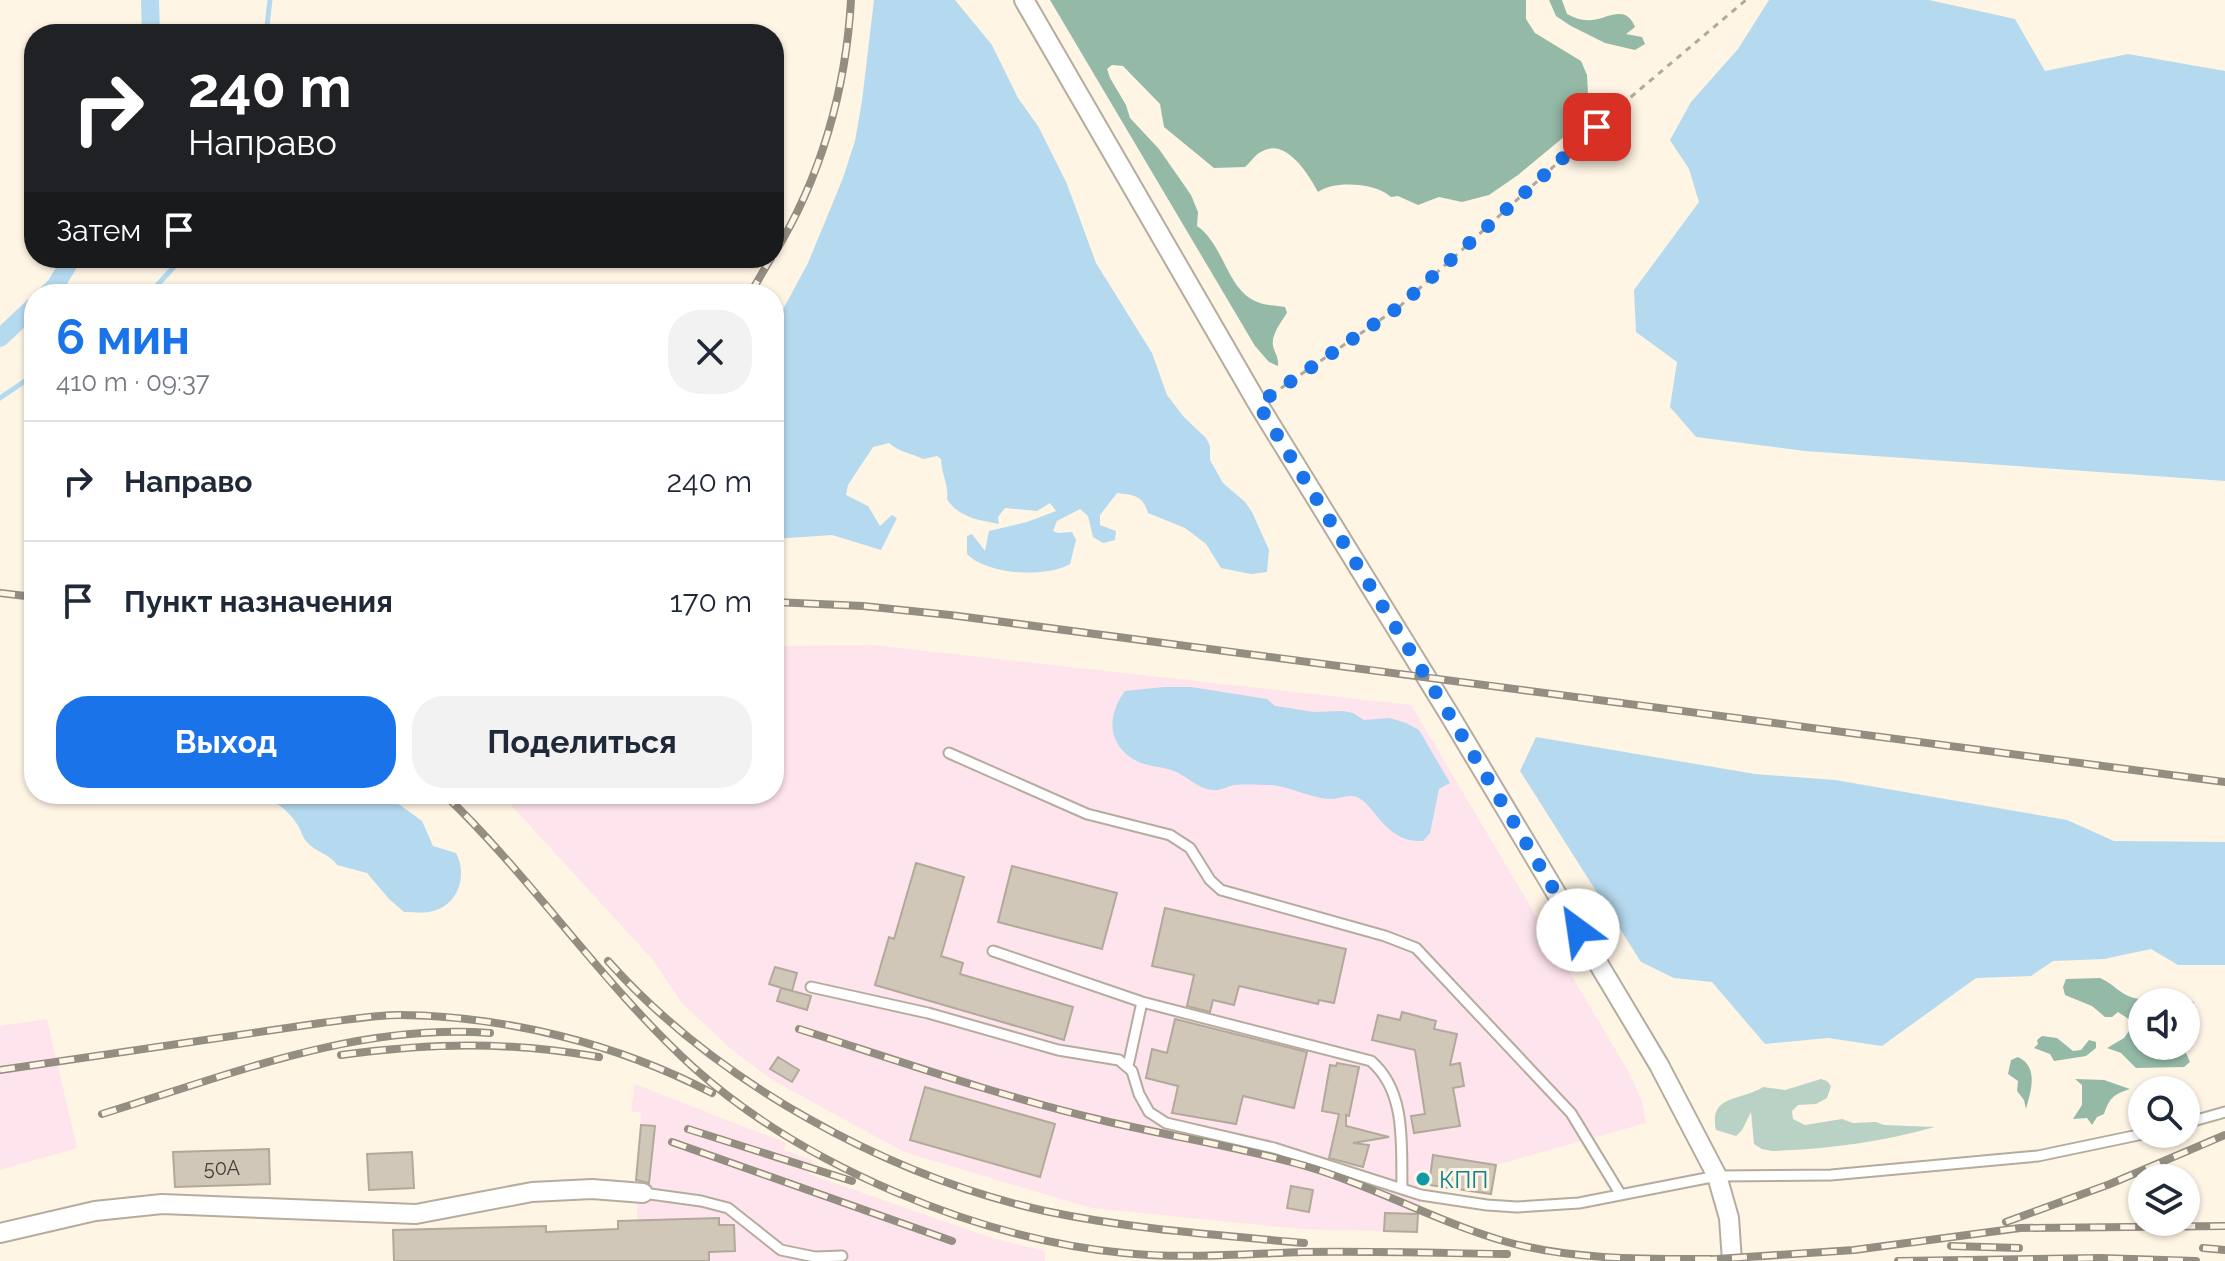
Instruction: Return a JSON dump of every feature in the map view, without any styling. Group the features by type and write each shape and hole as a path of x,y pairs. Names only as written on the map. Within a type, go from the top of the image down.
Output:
{"street":[{"path":"1024,0 1258,404 1449,714 1659,1065 1717,1176 1729,1218 1732,1261"},
{"path":"0,1233 95,1211 139,1205 200,1204 416,1214 532,1192 592,1189 643,1193"}],"lane":[{"path":"949,753 1087,814 1148,828 1179,839 1190,848 1210,880 1221,890 1385,936 1416,948 1564,1105 1580,1125 1621,1195"},
{"path":"993,951 1142,1002 1371,1061 1383,1075 1397,1104 1401,1125 1402,1189"},
{"path":"811,987 928,1013 1058,1050 1119,1060 1128,1066 1136,1079 1143,1104 1155,1118 1166,1123 1274,1148 1402,1189 1460,1201 1517,1207 1579,1203 1717,1176 1831,1175 2038,1156 2128,1137"},
{"path":"1128,1066 1142,1002"},
{"path":"2200,1119 2225,1112"},
{"path":"643,1193 701,1201 737,1213 764,1239 796,1255 842,1256"}],"path":[{"path":"1258,404 1399,307 1619,107 1746,0"}],"shaded area":[{"path":"872,645 1411,705 1627,1069 1642,1101 1646,1123 1496,1165 1491,1194 1426,1184 1421,1195 1417,1232 1300,1229 1092,1208 1074,1203 904,1152 772,1080 731,1049 682,1003 652,959 510,804 784,804 784,646"},
{"path":"47,1019 77,1148 0,1170 0,1026"},
{"path":"635,1084 786,1143 784,1150 812,1160 809,1174 992,1238 1045,1251 1045,1261 709,1261 709,1252 735,1251 734,1225 719,1225 719,1218 637,1221 636,1182 641,1113 631,1111"}],"green space":[{"path":"1050,0 1526,0 1526,19 1535,33 1581,61 1587,75 1588,94 1579,116 1565,136 1489,195 1462,202 1439,197 1418,205 1366,186 1334,186 1318,192 1294,159 1278,149 1259,153 1245,167 1214,168 1164,127 1160,104 1123,66 1112,65 1107,69 1130,118 1159,149 1191,195 1198,212 1197,226 1214,245 1240,289 1260,303 1285,307 1287,313 1273,342 1278,366 1269,362 1255,346"},
{"path":"1549,0 1562,0 1567,14 1582,20 1616,14 1627,16 1635,27 1626,34 1642,37 1645,44 1635,50 1605,43 1556,16"},
{"path":"2100,978 2109,983 2128,996 2128,1019 2118,1012 2112,1017 2105,1017 2092,1006 2065,995 2063,987 2066,979"},
{"path":"2128,1032 2128,1060 2121,1053 2107,1048"},
{"path":"2042,1036 2057,1038 2073,1051 2081,1050 2089,1040 2096,1042 2096,1048 2086,1056 2054,1061 2050,1054 2034,1048"},
{"path":"2018,1057 2025,1061 2031,1073 2026,1109 2017,1091 2018,1081 2008,1074 2011,1060"},
{"path":"2128,1060 2190,1062 2184,1067 2136,1068"},
{"path":"1821,1079 1831,1086 1827,1098 1816,1104 1798,1105 1792,1111 1793,1119 1805,1125 1842,1119 1853,1123 1935,1127 1855,1144 1772,1151 1754,1144 1751,1112 1736,1136 1716,1130 1717,1110 1729,1100 1763,1087 1785,1090"},
{"path":"2075,1079 2104,1080 2128,1090 2113,1097 2104,1114 2097,1117 2092,1125 2087,1118 2073,1119 2082,1105 2082,1085"}],"water":[{"path":"874,0 955,0 992,45 1018,98 1038,126 1067,184 1096,263 1152,353 1167,395 1206,438 1210,446 1210,460 1223,483 1252,512 1269,550 1267,572 1251,574 1221,568 1206,544 1185,528 1148,513 1137,497 1117,493 1100,515 1100,525 1116,531 1115,540 1103,543 1093,537 1088,516 1080,509 1057,521 1053,531 1072,532 1076,540 1070,564 1032,573 988,566 967,554 967,536 972,534 985,551 989,531 1056,511 1050,503 1037,511 1005,508 998,517 999,524 969,517 947,499 941,459 937,456 923,459 889,443 873,447 848,485 846,495 868,506 880,526 892,515 897,518 881,550 832,535 784,538 784,307 808,263 843,178 855,141"},
{"path":"1769,0 1929,0 2015,19 2045,71 2128,54 2225,71 2225,481 1805,451 1696,437 1670,407 1677,362 1636,332 1634,290 1699,202 1689,169 1670,140 1691,102 1738,49"},
{"path":"1191,687 1267,699 1275,706 1314,712 1343,711 1364,720 1390,718 1419,730 1450,783 1439,789 1430,833 1423,841 1397,835 1358,797 1324,798 1272,785 1235,785 1212,790 1174,771 1138,762 1124,752 1114,736 1115,709 1125,691"},
{"path":"1536,737 1755,774 1835,780 2067,820 2114,841 2225,842 2225,965 2178,965 2151,949 2104,959 2053,961 2031,976 1976,978 1882,1046 1828,1038 1765,1044 1712,982 1674,978 1641,962 1520,771"},
{"path":"278,804 399,804 422,821 433,846 456,853 461,878 456,894 436,910 404,912 367,873 337,865 314,848"}],"building":[{"path":"916,863 964,877 941,956 963,963 960,974 1073,1007 1064,1040 875,985 889,937 894,939"},
{"path":"1012,866 1117,893 1102,949 998,922"},
{"path":"1165,908 1346,949 1334,1003 1319,1000 1318,1004 1239,986 1234,1005 1213,1000 1210,1012 1187,1006 1194,975 1152,966"},
{"path":"775,967 797,973 792,991 769,984"},
{"path":"781,988 811,996 807,1010 777,1001"},
{"path":"1402,1012 1436,1021 1434,1029 1457,1034 1450,1065 1460,1063 1464,1086 1453,1088 1460,1126 1414,1133 1411,1116 1425,1114 1415,1050 1372,1040 1378,1015 1400,1020"},
{"path":"1175,1019 1307,1052 1294,1108 1243,1096 1236,1124 1172,1113 1178,1086 1146,1078 1152,1049 1167,1053"},
{"path":"778,1057 799,1070 792,1082 770,1069"},
{"path":"1337,1063 1359,1067 1346,1126 1389,1137 1353,1143 1369,1145 1363,1167 1329,1158 1339,1114 1322,1111 1330,1065 1336,1066"},
{"path":"925,1087 1055,1124 1040,1177 910,1140"},
{"path":"641,1125 655,1126 649,1183 636,1180"},
{"path":"269,1149 270,1184 175,1187 173,1152"},
{"path":"412,1152 414,1188 369,1190 367,1154"},
{"path":"1433,1155 1496,1165 1491,1194 1429,1185"},
{"path":"1291,1186 1313,1190 1309,1212 1287,1208"},
{"path":"1385,1213 1418,1214 1417,1232 1384,1231"},
{"path":"719,1218 719,1225 734,1225 735,1251 709,1252 709,1261 394,1261 393,1230 546,1226 546,1232 618,1229 618,1221"}],"waterway":[{"path":"150,0 151,24"},
{"path":"267,24 270,0"},
{"path":"57,284 66,268"},
{"path":"158,284 173,268"},
{"path":"0,338 24,315"},
{"path":"0,398 24,382"}],"railway":[{"path":"784,237 818,164 828,132 843,67 851,0"},
{"path":"756,284 765,268"},
{"path":"0,593 24,596"},
{"path":"784,602 863,606 950,615 2225,782"},
{"path":"454,804 508,861 628,1001 693,1067 737,1103 786,1136 839,1166 895,1192 1011,1232 1124,1253 1191,1256 1328,1252 1507,1254"},
{"path":"608,961 651,1005 752,1084 808,1118 925,1174 985,1195 1077,1217 1174,1231 1304,1243"},
{"path":"0,1070 321,1023 400,1015 480,1021 560,1036 638,1060 712,1093"},
{"path":"799,1029 1063,1111 1244,1150 1318,1170 1507,1242 1583,1255 1712,1259"},
{"path":"102,1114 245,1069 342,1044 440,1032 490,1033"},
{"path":"341,1055 438,1046 501,1046 599,1057"},
{"path":"688,1129 852,1181"},
{"path":"2006,1222 2110,1184 2225,1135"},
{"path":"672,1142 952,1241"},
{"path":"1702,1260 1854,1250 2020,1228 2225,1226"},
{"path":"1951,1246 2019,1248"},
{"path":"2203,1248 2225,1250"},
{"path":"1898,1261 2100,1258 2196,1261"}],"place":[{"name":"КПП","path":"1423,1179"}],"route":[{"path":"1578,930 1258,404 1399,307 1597,127"}]}
